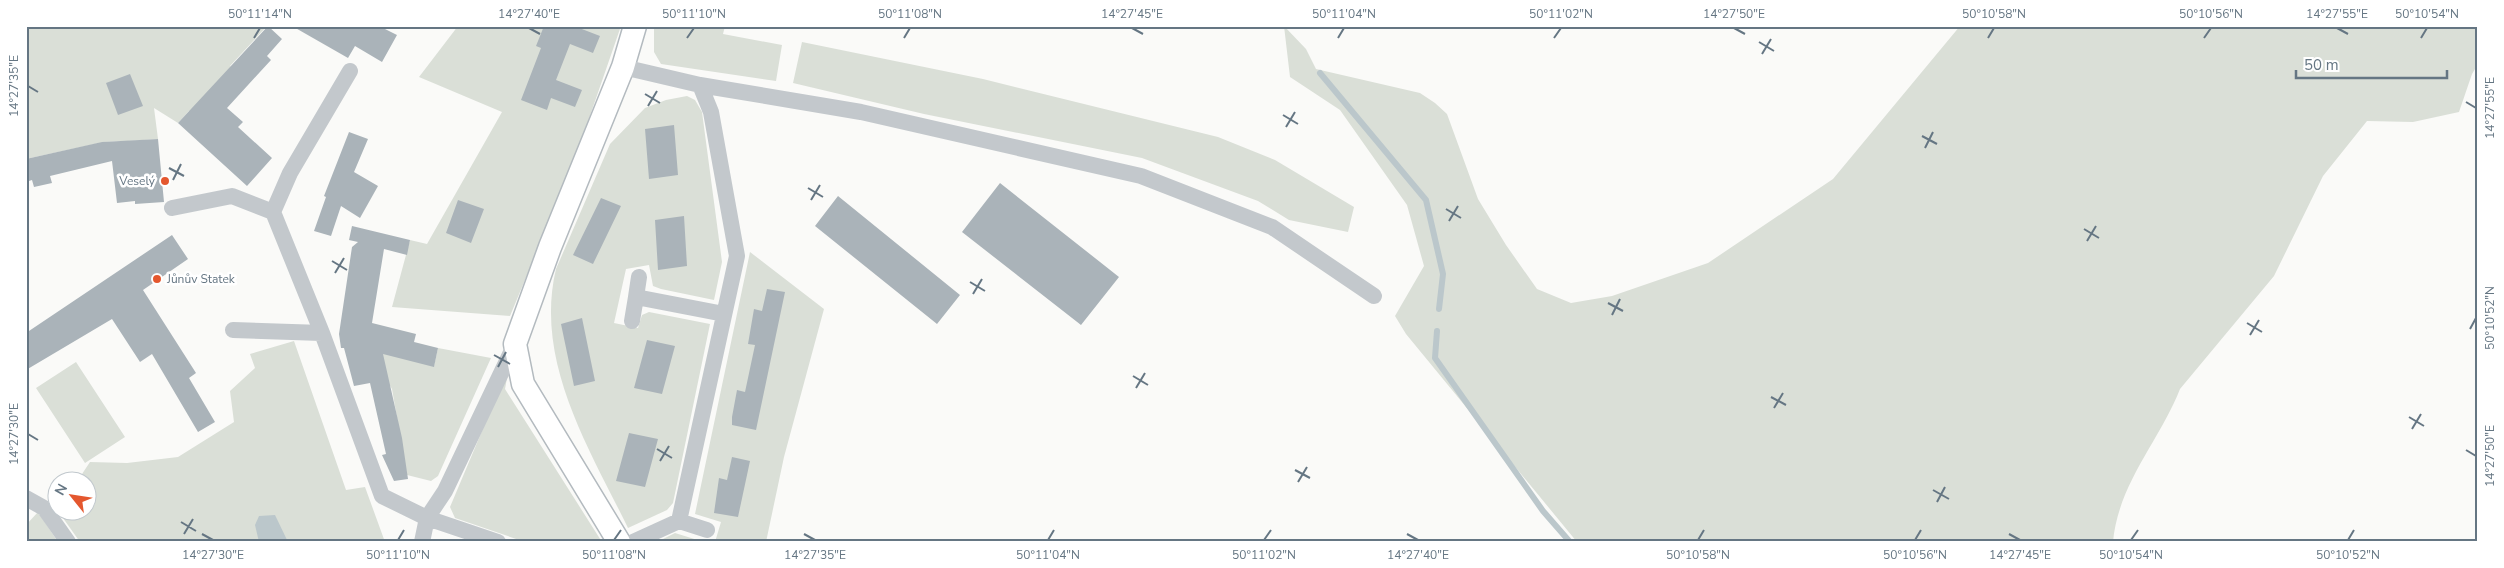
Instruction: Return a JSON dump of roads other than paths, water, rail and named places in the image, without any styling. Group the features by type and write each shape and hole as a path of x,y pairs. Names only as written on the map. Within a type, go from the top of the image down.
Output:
{"street":[{"path":"422,542 427,518 445,491 515,344 550,246 623,67 635,26"},
{"path":"623,67 700,85 861,112 1142,176 1272,227 1374,296"},
{"path":"350,71 290,173 273,212 322,333 382,496 427,518 498,542"},
{"path":"679,521 737,256 711,112 700,85"},
{"path":"172,208 232,196 273,212"},
{"path":"632,321 638,277"},
{"path":"636,298 724,314"},
{"path":"233,330 322,333"},
{"path":"515,344 523,384 620,542"},
{"path":"26,498 44,508 68,542"},
{"path":"633,542 679,521 707,530"}],"waterway":[{"path":"1320,73 1426,200 1443,274 1439,309"},
{"path":"1437,331 1435,358 1543,511 1570,542"}],"place":[{"name":"Veselý","path":"165,181"},
{"name":"Jůnův Statek","path":"157,279"}]}
